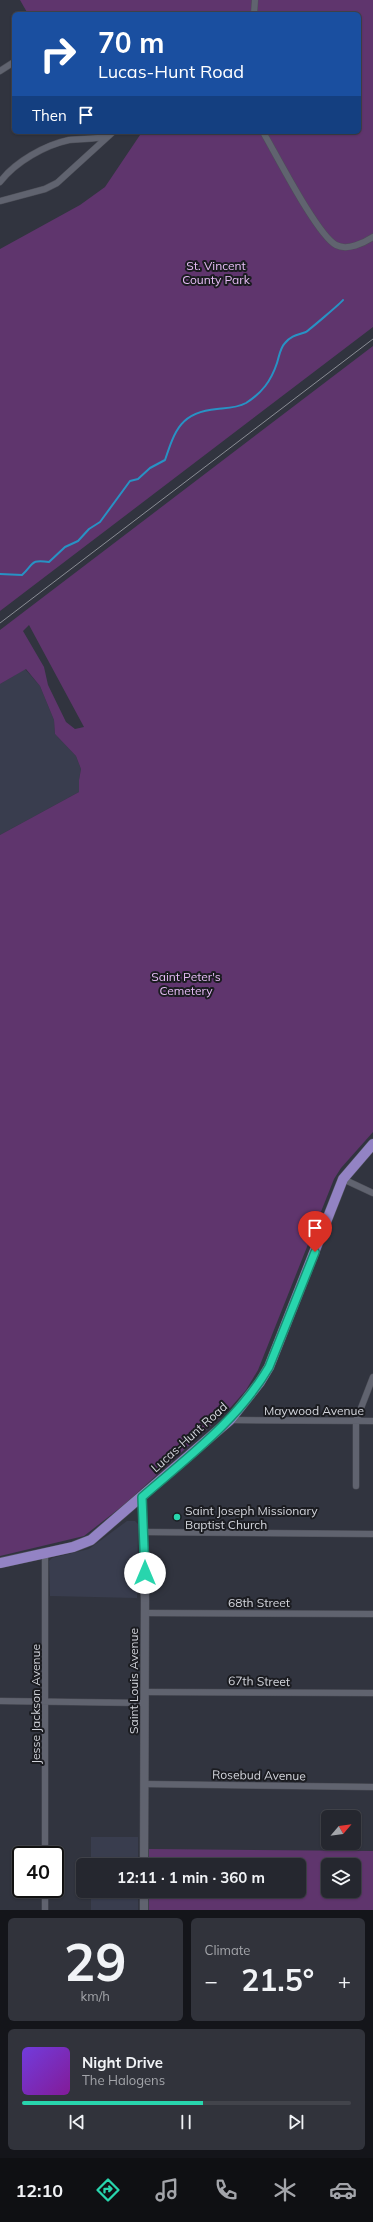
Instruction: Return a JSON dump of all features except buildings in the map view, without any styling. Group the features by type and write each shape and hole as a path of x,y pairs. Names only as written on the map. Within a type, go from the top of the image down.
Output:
{"main road":[{"name":"Lucas-Hunt Road","path":"0,1564 73,1547 91,1540 230,1420 260,1382 269,1367 343,1179 373,1144"}],"street":[{"path":"254,12 255,0"},
{"path":"0,71 12,63"},
{"path":"0,182 20,164 51,147 68,140 111,134"},
{"path":"0,201 38,192 57,184 111,134"},
{"path":"264,134 308,210 327,238 337,246 342,247 358,245 373,237"},
{"path":"343,1179 373,1193"},
{"path":"356,1486 356,1421 373,1377"},
{"name":"Maywood Avenue","path":"230,1420 373,1421"},
{"name":"Saint Louis Avenue","path":"142,1497 145,1613 144,1858"},
{"path":"144,1532 373,1534"},
{"name":"Jesse Jackson Avenue","path":"45,1553 45,1846"},
{"name":"68th Street","path":"145,1613 373,1614"},
{"name":"67th Street","path":"144,1692 373,1693"},
{"path":"0,1701 46,1700 144,1703"},
{"name":"Rosebud Avenue","path":"144,1784 373,1787"},
{"path":"45,1898 45,1910"},
{"path":"144,1898 144,1910"}],"shaded area":[{"path":"25,669 40,686 54,720 55,734 76,756 81,769 79,792 0,835 0,684"},
{"path":"127,1521 135,1521 138,1524 137,1598 50,1596 49,1561 52,1558 89,1549"},
{"path":"91,1837 138,1837 138,1858 91,1858"},
{"path":"91,1898 138,1898 138,1910 91,1910"}],"green space":[{"name":"St. Vincent County Park","path":"20,0 373,0 373,327 0,611 0,249 80,205 105,187 141,134 361,134 361,12 27,12"},
{"name":"Saint Peter's Cemetery","path":"373,346 373,1132 341,1168 334,1179 258,1370 246,1390 231,1407 125,1504 84,1536 0,1556 0,835 79,792 81,769 76,756 55,734 54,720 40,686 26,669 0,684 0,630","holes":["29,625 84,727 75,729 66,722 48,685 44,667 23,631"]},
{"path":"149,1849 373,1851 373,1910 149,1910 149,1898 306,1898 306,1858 149,1858"}],"waterway":[{"path":"0,574 22,575 33,563 38,561 49,562 65,547 78,541 89,529 100,522 130,481 138,479 150,468 165,460 172,440 181,424 195,414 217,409 232,408 252,399 269,381 275,369 283,345 293,337 306,332 343,300"}],"tram line":[{"path":"0,623 373,339"}],"place":[{"name":"Saint Joseph Missionary Baptist Church","path":"177,1517"}],"route":[{"path":"145,1573 142,1497 230,1420 260,1382 269,1367 315,1252"}]}
